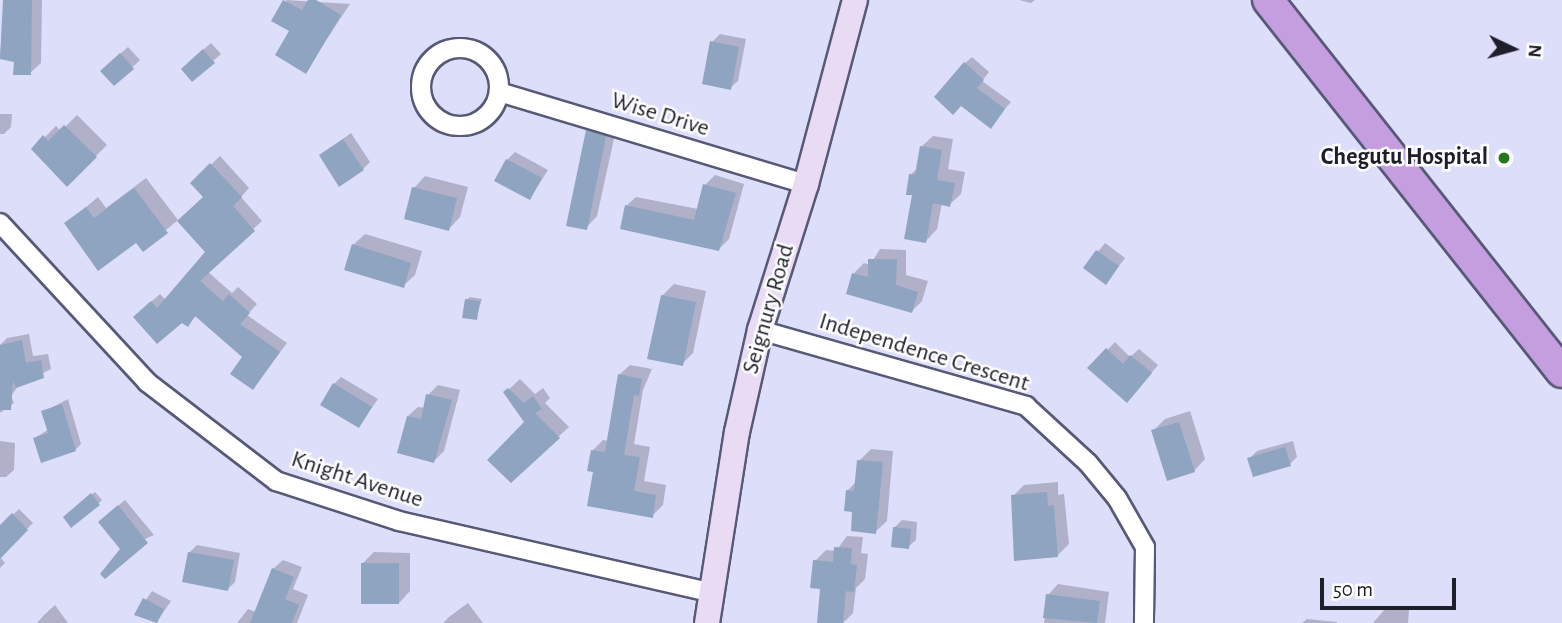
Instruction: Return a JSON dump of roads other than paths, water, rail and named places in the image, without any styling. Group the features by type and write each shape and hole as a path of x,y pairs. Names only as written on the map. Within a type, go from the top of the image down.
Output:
{"highway":[{"path":"1268,0 1562,372"}],"main road":[{"name":"Seignury Road","path":"707,623 710,592 760,330 806,184 855,0"}],"street":[{"path":"460,47 485,56 494,66 499,92 488,115 466,127 453,127 441,122 424,104 421,78 435,56 460,47"},
{"name":"Wise Drive","path":"499,92 806,184"},
{"name":"Knight Avenue","path":"0,223 147,382 276,481 399,521 710,592"},
{"name":"Independence Crescent","path":"760,330 1026,406 1088,463 1117,498 1145,547 1144,623"}],"place":[{"name":"Chegutu Hospital","path":"1504,158"}]}
